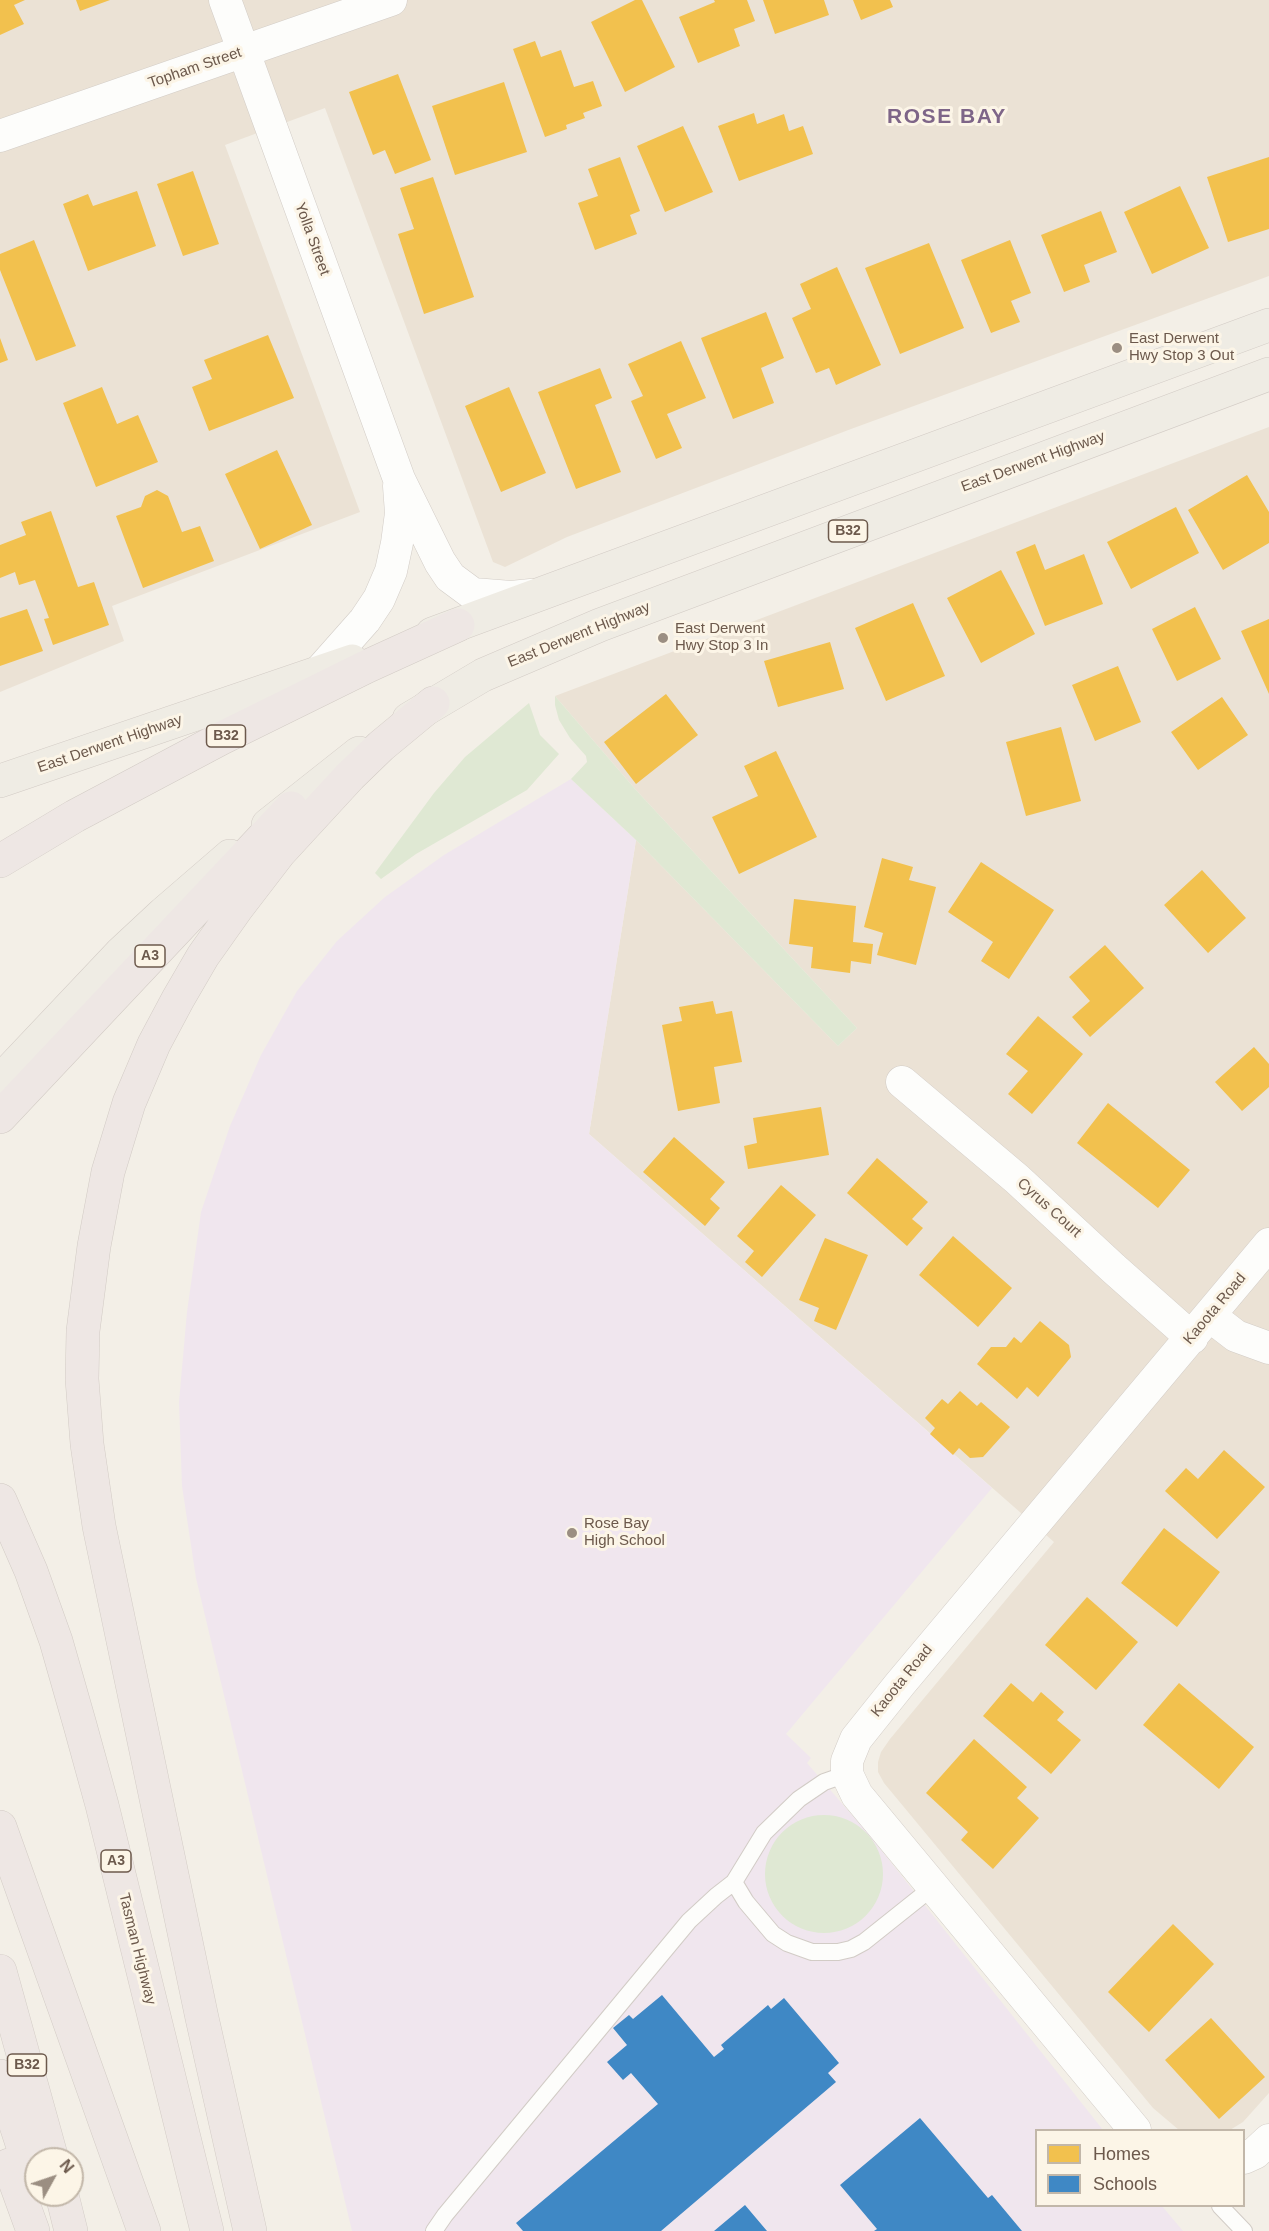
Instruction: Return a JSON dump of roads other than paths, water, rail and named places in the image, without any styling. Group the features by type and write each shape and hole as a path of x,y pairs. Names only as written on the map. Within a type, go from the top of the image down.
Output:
{"highway":[{"name":"B32","path":"0,861 75,816 222,738 368,666 458,625"},
{"path":"250,2231 202,2018 99,1526 86,1433 82,1379 83,1331 94,1246 108,1172 129,1103 154,1044 178,999 203,957 237,908 280,852 350,776 381,746 433,703"},
{"name":"A3","path":"0,1117 302,796"},
{"name":"Tasman Highway","path":"0,1500 31,1571 56,1641 80,1725 102,1805 207,2231"},
{"path":"0,1827 144,2231"},
{"name":"B32","path":"0,1971 49,2147"},
{"path":"0,2076 24,2150"},
{"path":"0,2139 33,2231"},
{"path":"43,2207 50,2231"},
{"path":"65,2207 71,2231"}],"main road":[{"name":"East Derwent Highway","path":"0,781 458,625 1269,325"},
{"name":"East Derwent Highway","path":"0,1081 78,996 164,913 302,796 377,740 433,703 483,675 600,625 1269,374"}],"street":[{"name":"Yolla Street","path":"225,0 399,479 440,562 450,577 473,594 491,597 544,594"},
{"name":"Topham Street","path":"0,136 391,0"},
{"name":"Yolla Street","path":"319,672 365,620 379,599 391,571 398,543 401,513 399,479"},
{"name":"Cyrus Court","path":"902,1082 1017,1179 1113,1268 1201,1327 1269,1347"},
{"name":"Kaoota Road","path":"847,1774 850,1750 872,1718 1269,1244"},
{"path":"847,1774 857,1795 1134,2129"},
{"path":"1245,2158 1256,2153 1269,2140"}],"lane":[{"path":"434,2231 689,1921 734,1882 764,1833 780,1815 824,1782 847,1774"},
{"path":"734,1882 746,1902 773,1934 798,1948 824,1953 851,1949 864,1942 933,1887"},
{"path":"1222,2207 1244,2231"}],"place":[{"name":"East Derwent Hwy Stop 3 Out","path":"1117,348"},
{"name":"East Derwent Hwy Stop 3 In","path":"663,638"},
{"name":"Rose Bay High School","path":"572,1533"}],"district":[{"name":"ROSE BAY","path":"947,117"}]}
